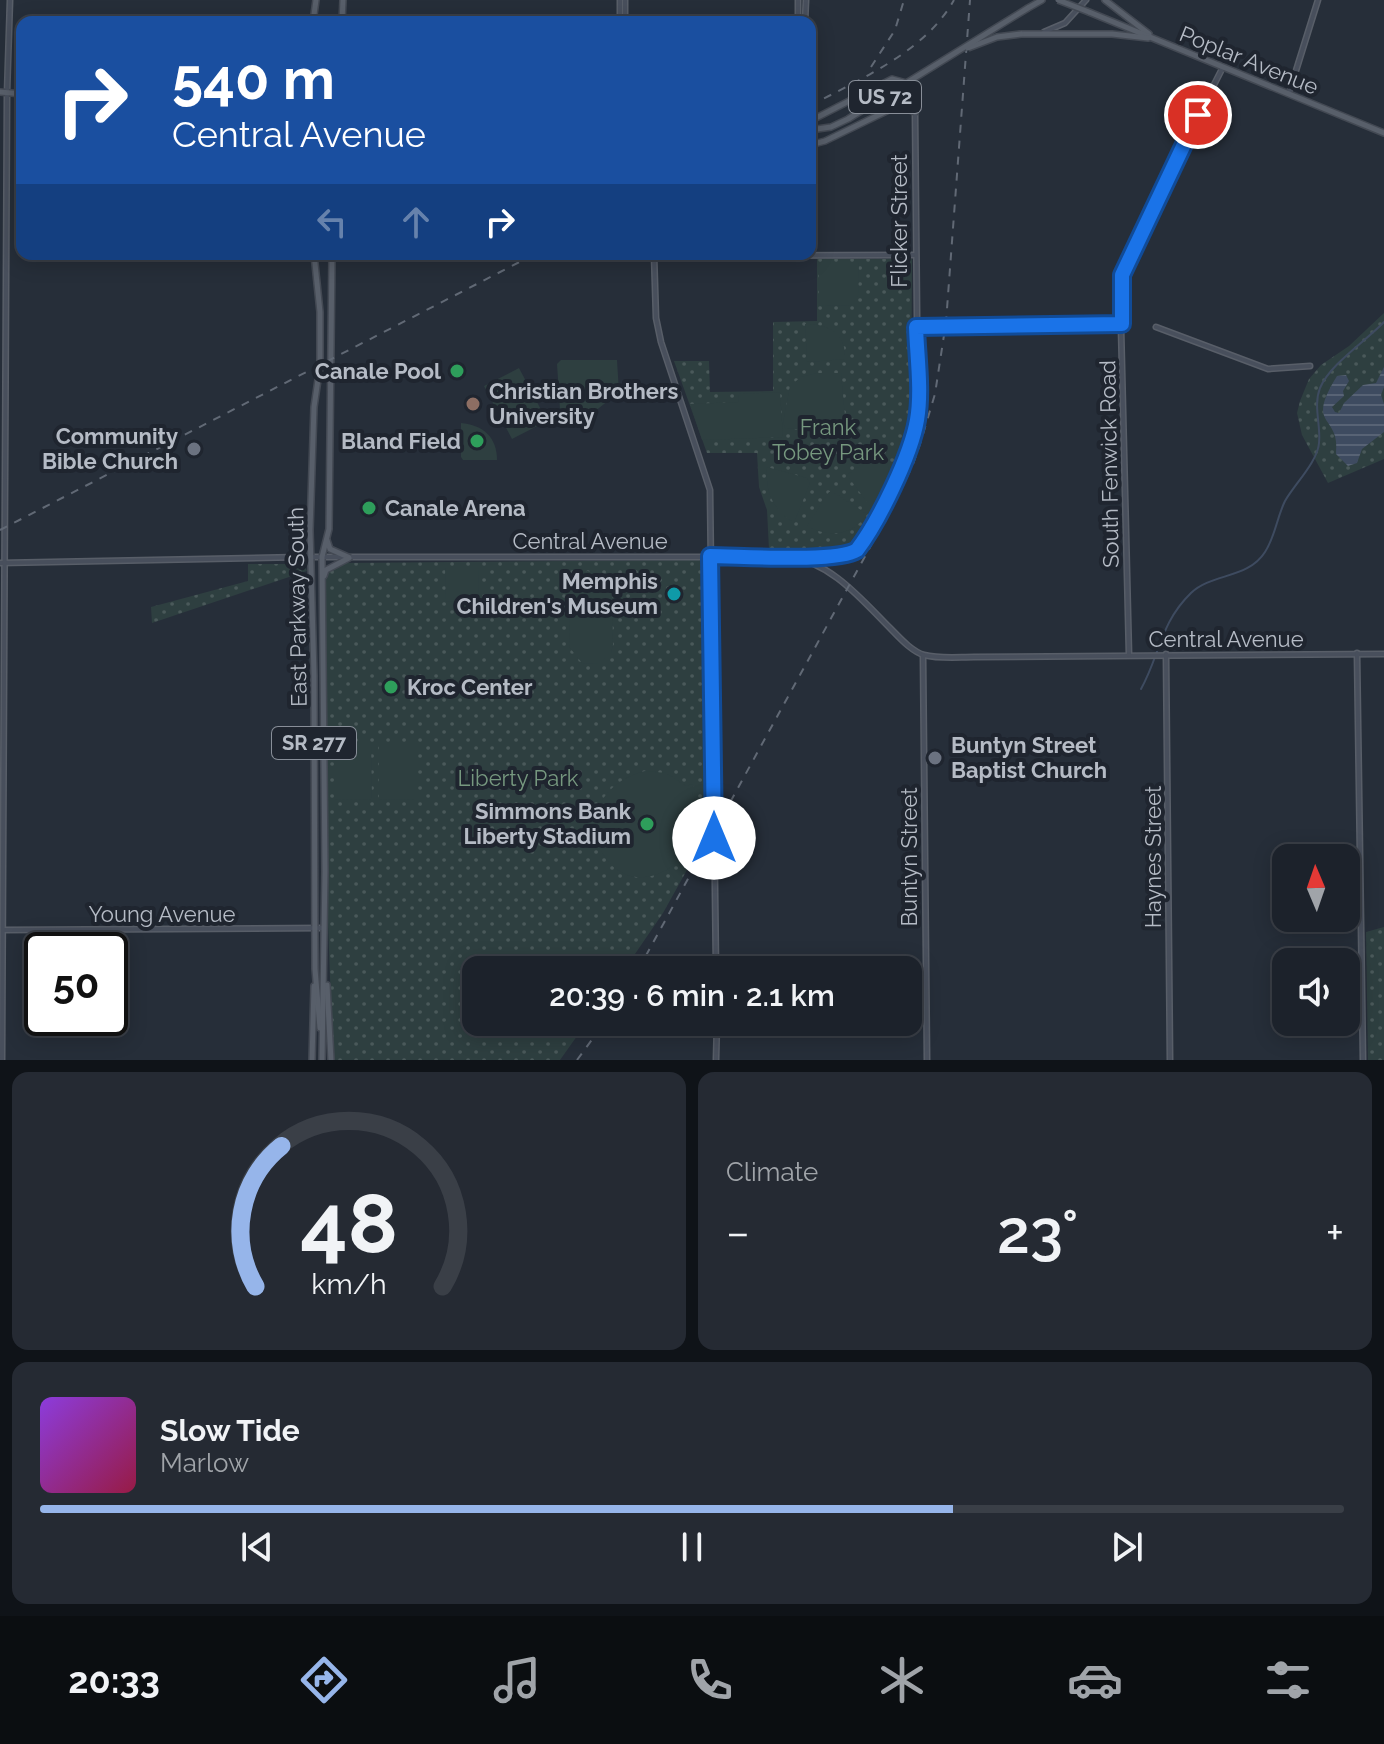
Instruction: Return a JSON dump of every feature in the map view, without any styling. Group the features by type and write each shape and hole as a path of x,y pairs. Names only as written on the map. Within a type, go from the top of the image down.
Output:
{"main road":[{"name":"US 72","path":"816,129 831,127 848,119 1042,0"},
{"name":"Poplar Avenue","path":"1058,0 1384,133"},
{"name":"US 72","path":"1105,0 1153,37"},
{"name":"US 72","path":"956,54 990,39 1021,34 1153,37"},
{"path":"816,118 883,83 898,79 910,84 915,93 915,112 898,107 816,143"},
{"name":"East Parkway South","path":"314,260 320,312 320,366 314,407 310,557 314,675 315,969 322,1058"},
{"name":"East Parkway South","path":"322,1058 325,962 322,557 327,539 330,492 332,260"},
{"path":"327,539 333,552 349,558"},
{"path":"322,581 326,570 349,558"},
{"path":"325,962 331,1060"},
{"path":"312,1060 315,969"}],"street":[{"path":"2,1060 7,246 3,92 10,0"},
{"path":"798,0 798,14 805,15 806,0"},
{"path":"1038,33 1065,23 1086,0"},
{"path":"1289,93 1318,0"},
{"name":"South Fenwick Road","path":"1129,655 1122,275 1163,185 1223,67"},
{"name":"Flicker Street","path":"805,559 849,555 857,550 890,490 914,437 918,417 915,112"},
{"path":"7,233 0,236 7,246"},
{"path":"816,255 915,255"},
{"path":"654,260 656,318 661,342 710,490 716,956"},
{"path":"916,327 1122,324"},
{"path":"1156,327 1268,369 1310,366"},
{"name":"Central Avenue","path":"3,563 310,557 710,556 805,559 844,583 899,637 923,655 1384,654"},
{"path":"1357,653 1363,1060"},
{"name":"Haynes Street","path":"1166,654 1170,1060"},
{"name":"Buntyn Street","path":"923,655 927,1060"},
{"name":"Young Avenue","path":"1,930 324,928"},
{"path":"716,1060 717,1036"}],"green space":[{"name":"Frank Tobey Park","path":"817,259 912,259 911,424 893,474 858,541 845,550 769,549 767,510 759,487 757,453 707,453 674,361 709,361 710,392 773,391 773,322 817,321"},
{"path":"819,262 859,262 858,296 851,305 819,306"},
{"path":"1384,313 1384,459 1328,483 1302,435 1297,413 1300,401 1309,379 1321,365 1349,346"},
{"path":"805,324 828,328 839,336 845,359 807,362"},
{"path":"561,360 617,360 619,392 589,416 561,425 557,364"},
{"path":"519,368 547,421 512,439 484,386"},
{"path":"841,373 846,427 838,434 785,428 783,422 790,386 801,377"},
{"path":"780,392 783,437 702,440 690,404 738,402 739,394"},
{"name":"Bland Field","path":"461,423 476,426 487,434 494,445 497,460 463,460"},
{"path":"882,450 888,466 888,481 872,509 847,475"},
{"path":"767,467 807,478 810,483 794,523 772,500 767,485"},
{"path":"829,492 867,514 854,527 840,533 807,526"},
{"name":"Liberty Park","path":"699,560 705,565 709,820 707,834 663,913 634,956 462,956 462,1036 577,1036 560,1060 333,1060 328,922 325,573 342,563"},
{"path":"248,564 304,564 307,571 152,623 151,607 248,581"},
{"path":"445,567 478,567 479,601 446,602"},
{"path":"587,571 602,574 612,588 613,645 611,653 598,664 582,663 570,648 569,578"},
{"path":"335,742 371,742 372,799 335,800"},
{"path":"379,742 415,742 415,799 379,800"},
{"name":"Simmons Bank Liberty Stadium","path":"645,771 666,773 686,786 692,784 699,827 696,840 675,864 651,876 629,875 611,864 600,847 596,825 601,804 617,784"},
{"path":"1384,927 1384,1060 1368,1060 1366,932"}],"water":[{"path":"1384,367 1381,395 1384,432 1362,449 1357,463 1348,466 1336,454 1334,432 1324,413 1328,393 1337,376 1346,375 1349,381 1343,391 1344,396 1332,407 1339,413 1344,403 1363,385 1376,383"}],"waterway":[{"path":"1141,689 1167,628 1181,604 1200,587 1240,572 1258,561 1265,552 1285,501 1318,450 1317,402 1320,388 1340,362 1384,322"}],"railway":[{"path":"871,67 895,30 904,0"},
{"path":"816,103 909,49 941,19 954,0"},
{"path":"646,956 868,551 912,467 920,444 935,394 946,322 970,0"},
{"path":"0,530 523,260"},
{"path":"577,1060 595,1036"}],"place":[{"name":"Canale Pool","path":"457,371"},
{"name":"Christian Brothers University","path":"473,404"},
{"name":"Bland Field","path":"477,441"},
{"name":"Community Bible Church","path":"194,449"},
{"name":"Canale Arena","path":"369,508"},
{"name":"Memphis Children's Museum","path":"674,594"},
{"name":"Kroc Center","path":"391,687"},
{"name":"Buntyn Street Baptist Church","path":"935,758"},
{"name":"Simmons Bank Liberty Stadium","path":"647,824"}],"route":[{"path":"714,838 710,556 805,559 849,555 857,550 890,490 914,437 918,417 916,327 1122,324 1122,275 1198,115"}]}
